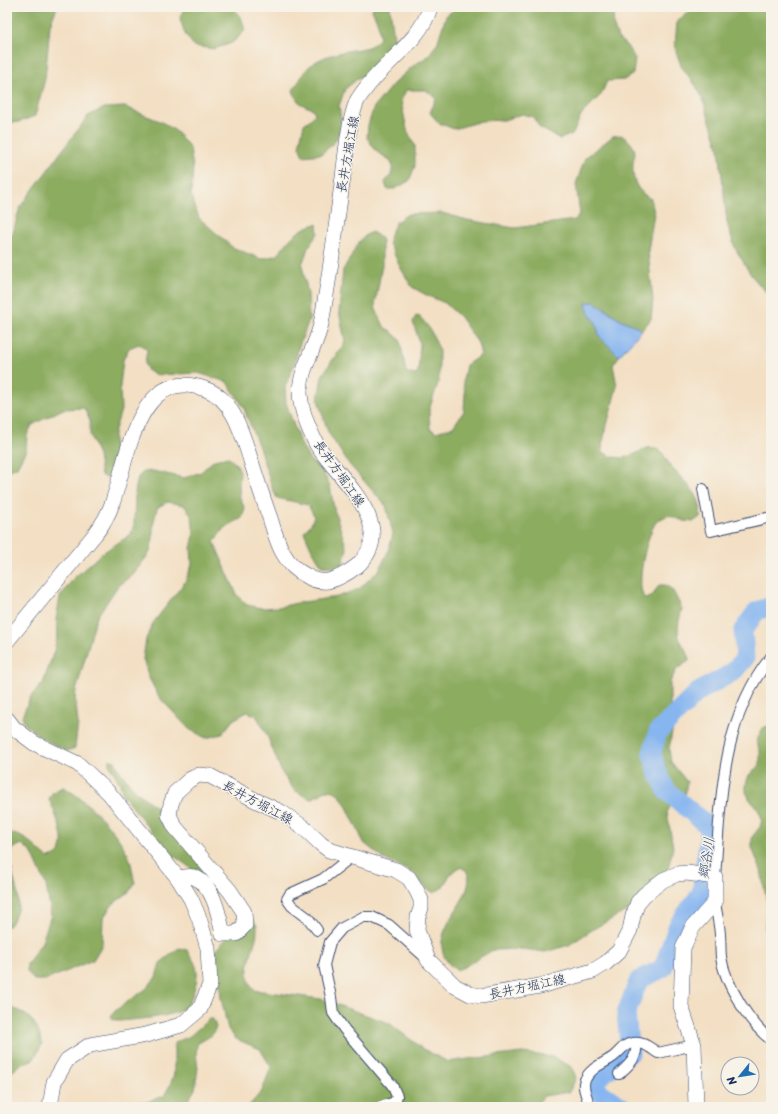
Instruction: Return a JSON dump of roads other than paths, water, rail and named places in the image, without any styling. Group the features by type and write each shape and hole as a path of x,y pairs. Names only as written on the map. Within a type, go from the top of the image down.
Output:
{"main road":[{"name":"長井方堀江線","path":"7,641 96,533 106,518 113,502 130,440 143,412 154,399 170,387 182,384 210,390 221,398 233,414 244,439 283,556 293,568 316,580 328,581 341,577 364,559 372,542 372,526 364,508 352,490 317,444 302,407 300,391 304,374 320,327 349,132 358,100 375,76 422,28 430,7"},
{"path":"7,720 14,728 34,743 78,764 109,793 178,878 191,899 199,918 208,948 210,984 200,1009 181,1025 146,1035 90,1045 67,1060 54,1082 50,1107"},
{"name":"長井方堀江線","path":"208,948 223,934 236,934 245,925 244,912 230,891 175,827 169,815 175,794 189,780 199,775 210,776 281,812 303,827 329,850 396,870 408,878 421,900 417,930 428,960 455,986 470,994 481,996 540,986 593,971 606,963 619,952 630,930 638,902 644,895 663,880 677,874 687,873 712,877"},
{"path":"178,878 193,877 202,882 212,894 219,914 223,934"},
{"path":"696,1107 694,1045 681,1006 683,948 692,928 715,902 712,877"}],"street":[{"path":"703,489 711,532 771,517"},
{"path":"712,877 722,787 730,739 750,688 771,658"},
{"path":"317,930 308,918 292,906 287,899 290,894 323,879 351,857"},
{"path":"715,902 720,927 721,958 727,980 752,1020 771,1040"},
{"path":"380,1107 395,1102 397,1096 392,1085 344,1029 333,1013 331,996 324,966 330,942 342,928 363,917 372,917 389,925 428,960"},
{"path":"589,1107 589,1100 584,1090 584,1082 589,1073 614,1056 622,1047 640,1042 658,1054 694,1045"},
{"path":"619,1074 632,1063 636,1054 636,1043"}],"water":[{"path":"594,302 641,331 619,356 599,336 596,322 589,314 586,303"}],"waterway":[{"name":"郷谷川","path":"622,1107 597,1090 594,1081 630,1053 626,1013 639,980 663,968 678,925 701,893 710,828 667,791 657,771 652,753 658,732 698,692 733,672 745,658 743,630 757,611 771,606"}]}
